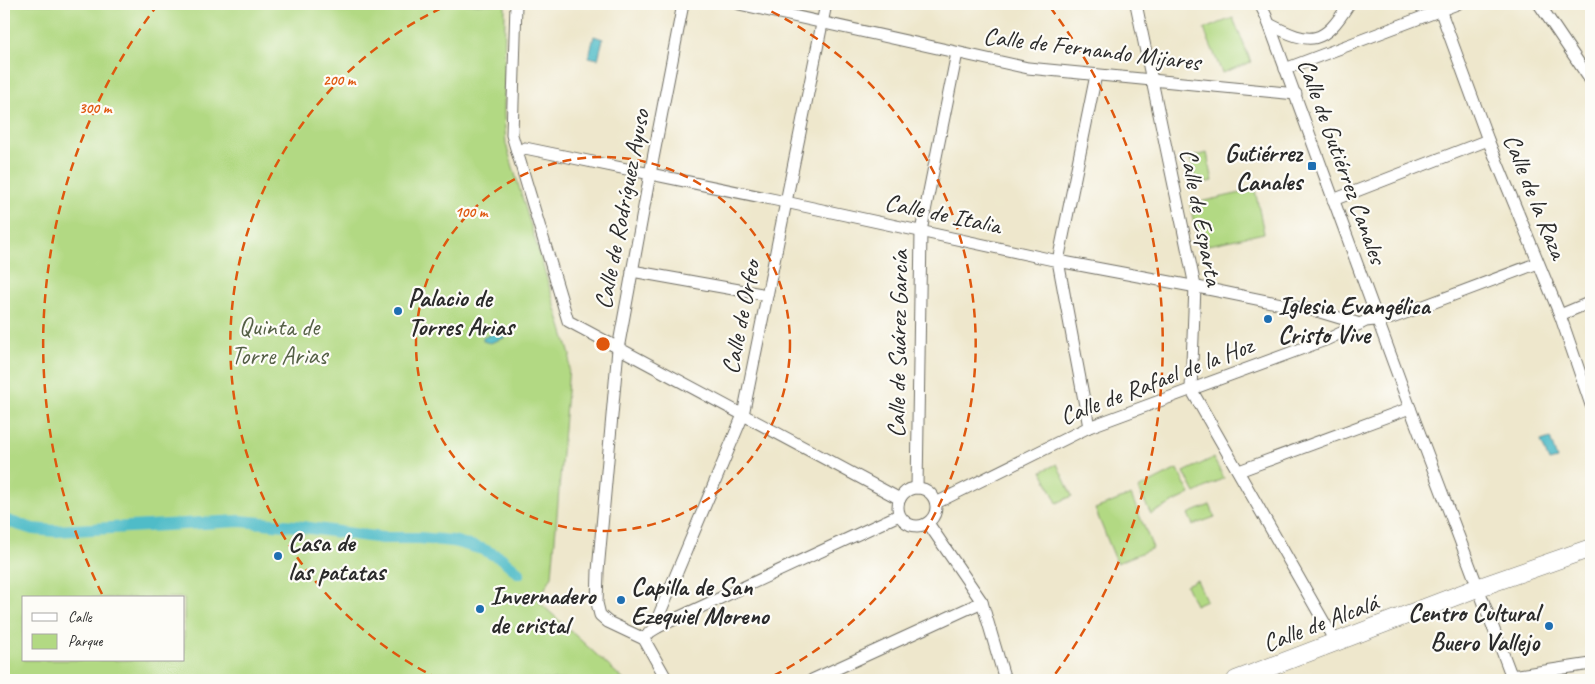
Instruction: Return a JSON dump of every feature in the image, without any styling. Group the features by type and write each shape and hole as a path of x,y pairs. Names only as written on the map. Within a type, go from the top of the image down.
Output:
{"main road":[{"name":"Calle de Alcalá","path":"1236,680 1477,588 1591,548"}],"street":[{"path":"516,4 512,136 568,321 900,499"},
{"name":"Calle de Rodríguez Ayuso","path":"644,639 608,622 600,615 597,603 599,561 618,349 683,4"},
{"name":"Calle de Fernando Mijares","path":"738,4 957,54 1028,68 1296,94"},
{"name":"Calle de Orfeo","path":"658,627 660,616 743,415 826,4"},
{"name":"Calle de Esparta","path":"1136,4 1195,286 1191,389"},
{"name":"Calle de Gutiérrez Canales","path":"1260,4 1296,94 1509,679"},
{"path":"1269,4 1268,20 1288,34 1306,39 1322,36 1336,24 1349,4"},
{"path":"1285,69 1327,54 1439,7 1457,4"},
{"path":"1540,4 1590,76"},
{"name":"Calle de la Raza","path":"1439,7 1488,140 1560,314 1591,406"},
{"name":"Calle de Suárez García","path":"917,488 921,231 957,54"},
{"path":"1089,427 1058,261 1096,75"},
{"path":"1333,200 1488,140"},
{"name":"Calle de Italia","path":"517,152 525,148 1058,261 1195,286 1320,312 1360,324"},
{"name":"Calle de Rafael de la Hoz","path":"936,503 1089,427 1328,339 1360,324 1392,318 1538,263"},
{"path":"632,272 767,295"},
{"path":"1560,314 1591,302"},
{"path":"1191,389 1336,643"},
{"path":"1239,471 1410,408"},
{"path":"917,488 929,492 936,503 935,514 928,523 912,526 906,523 899,515 898,504 907,491 917,488"},
{"path":"667,680 644,639 650,632 899,515"},
{"path":"928,523 982,602 1005,680"},
{"path":"812,680 982,602"},
{"path":"1509,679 1591,664"}],"green space":[{"name":"Quinta de Torre Arias","path":"5,4 505,4 504,115 506,144 570,355 552,576 538,601 624,680 4,680"},
{"path":"1233,18 1251,62 1222,73 1204,29"},
{"path":"1207,153 1213,181 1196,184 1190,157"},
{"path":"1255,190 1264,233 1199,247 1190,204"},
{"path":"1213,458 1224,478 1195,493 1184,472"},
{"path":"1057,464 1072,496 1057,503 1042,471"},
{"path":"1177,469 1190,494 1151,514 1138,489"},
{"path":"1131,495 1153,548 1117,563 1095,509"},
{"path":"1210,505 1215,517 1193,525 1188,514"},
{"path":"1197,580 1206,600 1195,605 1186,585"}],"water":[{"path":"594,36 603,39 598,59 589,57"},
{"path":"498,329 504,332 504,338 490,343 483,341 483,338"},
{"path":"1550,438 1557,459 1549,461 1541,441"}],"waterway":[{"path":"4,520 33,529 55,531 240,521 295,526 382,538 419,538 453,541 482,549 501,558 519,573"}],"place":[{"name":"Gutiérrez Canales","path":"1312,166"},
{"name":"Palacio de Torres Arias","path":"398,311"},
{"name":"Iglesia Evangélica Cristo Vive","path":"1268,319"},
{"name":"Casa de las patatas","path":"278,556"},
{"name":"Capilla de San Ezequiel Moreno","path":"621,600"},
{"name":"Invernadero de cristal","path":"480,609"},
{"name":"Centro Cultural Buero Vallejo","path":"1549,626"}]}
